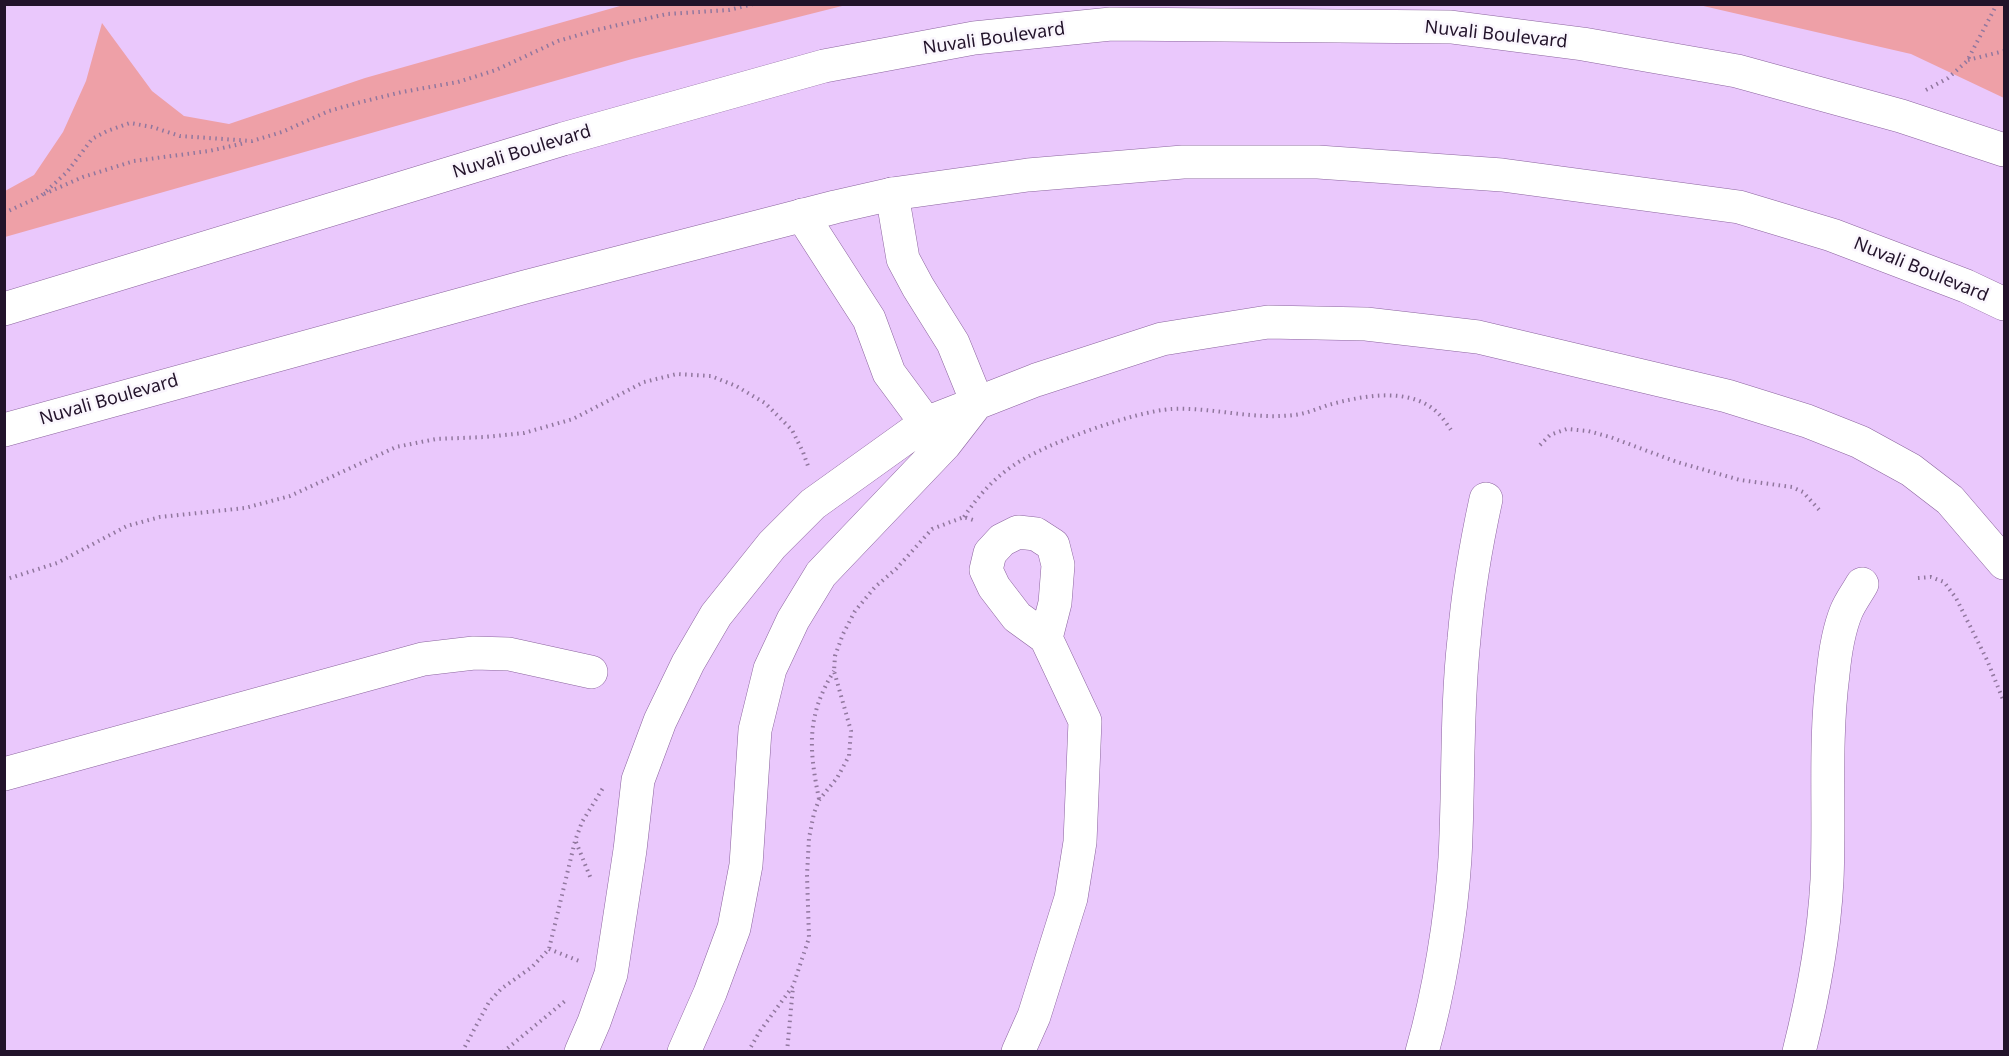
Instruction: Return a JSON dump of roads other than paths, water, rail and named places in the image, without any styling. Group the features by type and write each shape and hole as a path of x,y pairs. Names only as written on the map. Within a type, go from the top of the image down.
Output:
{"street":[{"name":"Nuvali Boulevard","path":"4,309 563,139 824,66 974,38 1111,24 1451,27 1583,44 1737,71 1901,116 2004,150"},
{"name":"Nuvali Boulevard","path":"4,430 467,303 802,215 892,194 1028,175 1183,162 1318,162 1502,175 1739,207 1832,235 1966,286 2004,304"},
{"path":"892,194 903,259 953,343 977,402"},
{"path":"802,215 869,319 889,373 935,434"},
{"path":"581,1052 611,974 629,861 638,780 660,721 688,663 716,615 772,545 813,504 935,434 977,402 1036,380 1162,339 1268,322 1366,324 1478,338 1727,396 1807,421 1860,442 1911,470 1950,500 2004,562"},
{"path":"684,1052 710,993 734,928 746,866 755,730 770,669 794,620 821,574 935,434"},
{"path":"1422,1052 1445,942 1454,871 1463,640 1472,567 1486,499"},
{"path":"1799,1052 1820,950 1827,881 1829,703 1837,640 1846,612 1862,584"},
{"path":"1018,1052 1034,1016 1054,956 1071,898 1080,842 1085,721 1046,638"},
{"path":"4,774 423,659 474,652 509,654 591,672"}]}
